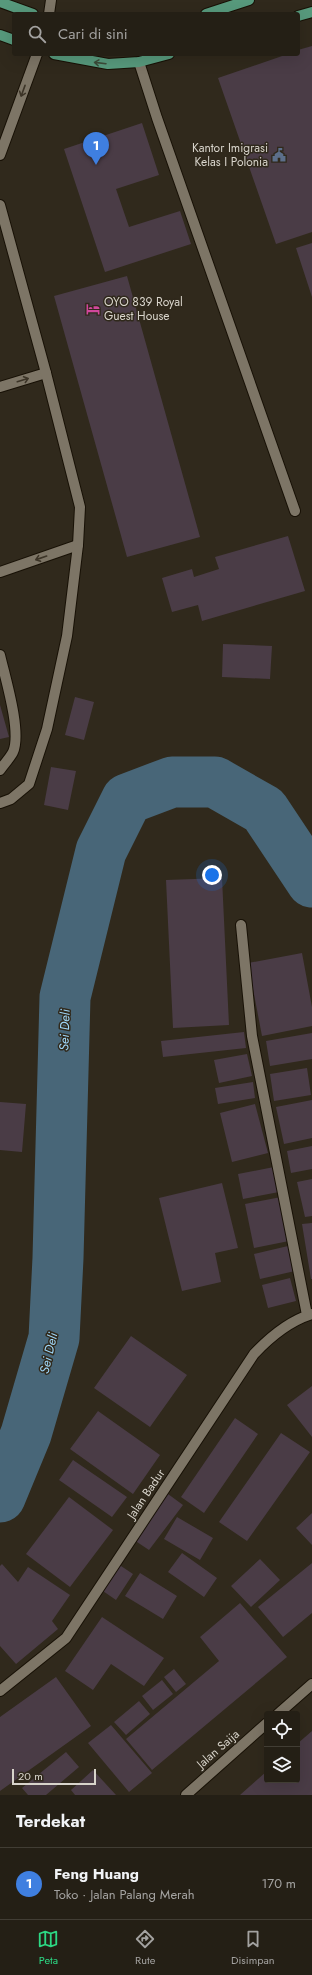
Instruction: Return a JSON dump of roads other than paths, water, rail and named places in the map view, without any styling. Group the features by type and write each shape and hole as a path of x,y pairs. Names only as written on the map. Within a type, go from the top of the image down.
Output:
{"main road":[{"path":"212,12 249,0"},
{"path":"0,2 28,12"},
{"path":"300,15 312,12"},
{"path":"0,35 12,39"},
{"path":"65,56 108,64 139,62 162,56"}],"street":[{"path":"50,12 51,0"},
{"path":"0,155 36,56"},
{"path":"139,62 157,118 295,512"},
{"path":"0,205 46,373 80,507 78,546 67,636 47,729 29,784 11,799 0,803"},
{"path":"0,387 46,373"},
{"path":"0,572 78,546"},
{"path":"0,655 14,719 15,742 13,752 0,770"},
{"path":"241,925 252,1036 310,1314"},
{"name":"Jalan Badur","path":"0,1691 66,1638 254,1354 266,1341 280,1330 310,1314"},
{"path":"281,1711 312,1684"},
{"name":"Jalan Saija","path":"186,1795 264,1726"}],"waterway":[{"name":"Sei Deli","path":"0,1497 26,1434 54,1338 58,1258 65,997 101,851 127,799 172,782 215,782 264,810 312,882"}],"place":[{"name":"Kantor Imigrasi Kelas I Polonia","path":"279,155"},
{"name":"Feng Huang","path":"96,165"},
{"name":"OYO 839 Royal Guest House","path":"93,309"}]}
